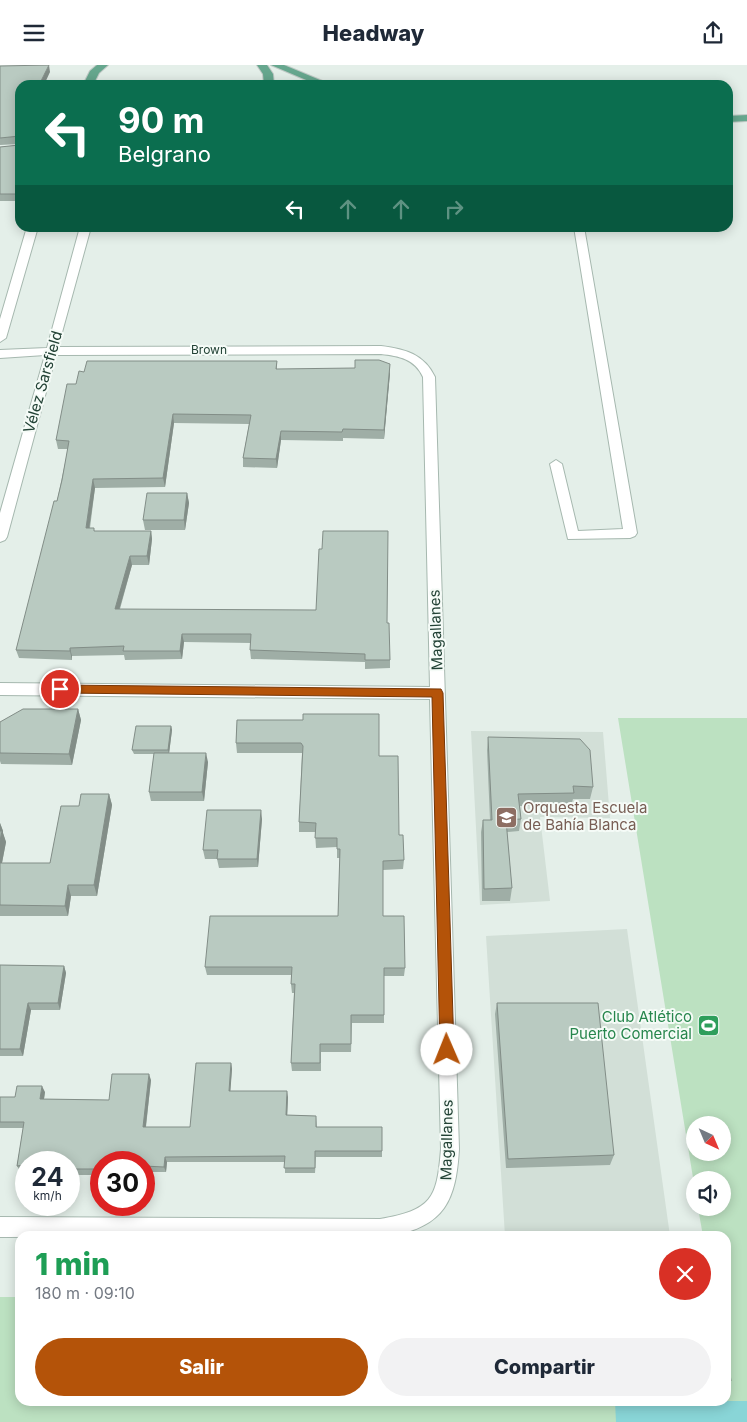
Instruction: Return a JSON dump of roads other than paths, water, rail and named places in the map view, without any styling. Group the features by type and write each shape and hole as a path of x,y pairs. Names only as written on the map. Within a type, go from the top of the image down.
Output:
{"main road":[{"path":"262,65 270,80"},
{"path":"276,65 315,80"},
{"path":"91,80 99,67"},
{"path":"733,119 747,118"}],"street":[{"path":"0,338 32,232"},
{"name":"Vélez Sarsfield","path":"0,537 85,232"},
{"path":"556,463 573,536 630,533 580,232"},
{"name":"Brown","path":"0,354 52,351 381,350 402,353 416,359"},
{"name":"Magallanes","path":"0,1227 380,1229 402,1225 423,1218 439,1204 447,1187 450,1149 429,377 426,370 416,359"},
{"path":"0,689 437,693"}],"water":[{"path":"731,1401 747,1401 747,1422 616,1422 615,1406 731,1406"}],"place":[{"name":"Orquesta Escuela de Bahía Blanca","path":"507,817"},
{"name":"Club Atlético Puerto Comercial","path":"708,1026"}]}
